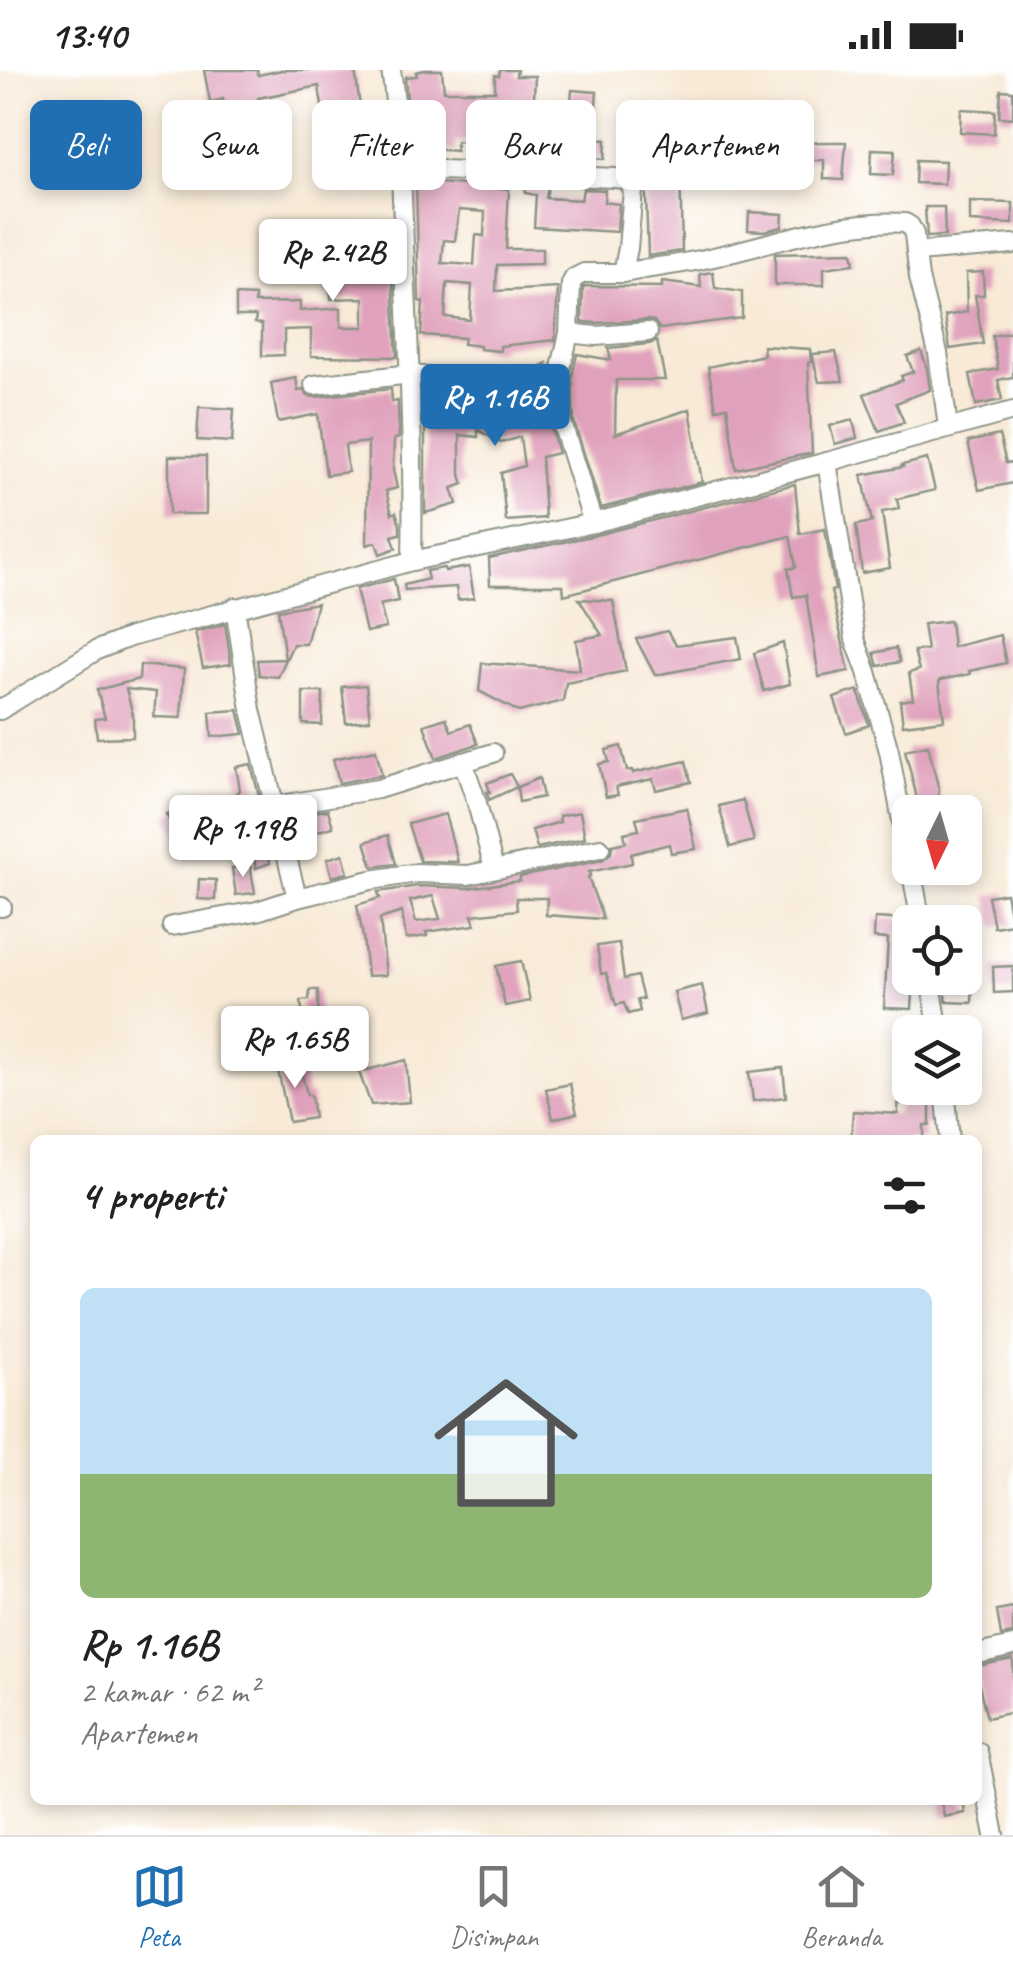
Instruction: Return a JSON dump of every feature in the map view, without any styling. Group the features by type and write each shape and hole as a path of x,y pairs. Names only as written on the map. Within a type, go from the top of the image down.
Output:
{"street":[{"path":"392,70 396,100"},
{"path":"446,170 624,179 633,190 624,272"},
{"path":"401,190 410,374 412,562"},
{"path":"593,524 562,423 559,377 574,278 584,273 624,272 701,260 851,226 905,223 914,234 919,278 938,353 948,428"},
{"path":"917,252 1013,244"},
{"path":"568,333 596,336 648,332"},
{"path":"314,385 410,374 508,390"},
{"path":"0,710 97,650 130,637 412,562 593,524 1013,411"},
{"path":"827,462 855,639 889,751 897,795"},
{"path":"235,607 251,710 297,898"},
{"path":"274,806 378,790 493,753"},
{"path":"463,762 494,868"},
{"path":"172,926 257,911 371,880 417,873 468,875 600,848"},
{"path":"947,1105 950,1135"},
{"path":"982,1653 1013,1646"},
{"path":"982,1772 995,1835"}],"building":[{"path":"204,70 257,70 258,75 282,70 355,70 359,100 321,100 319,86 258,100 210,100"},
{"path":"442,70 444,91 495,91 495,75 499,76 500,70 517,70 516,76 535,76 534,100 466,100 466,142 456,141 456,151 446,150 446,100 407,100 405,77 417,76 416,72"},
{"path":"572,90 597,92 596,104 596,100 571,100"},
{"path":"1001,90 1013,91 1013,118 999,117"},
{"path":"961,109 995,111 994,134 960,132"},
{"path":"596,139 606,140 605,159 596,158"},
{"path":"814,142 846,142 843,180 824,179 824,160 814,160"},
{"path":"872,149 895,150 893,175 871,174"},
{"path":"916,160 945,161 944,184 915,183"},
{"path":"446,184 466,185 466,190 509,190 506,249 542,249 542,264 497,265 496,291 558,288 555,340 500,346 500,351 463,344 464,338 421,335 423,302 419,301 416,190 446,190","holes":["459,210 485,212 484,236 476,235 474,265 442,263 444,240 455,241","447,283 472,285 470,320 445,317"]},
{"path":"547,190 546,198 581,200 583,190 605,190 604,202 619,204 617,232 534,227 536,195 525,193"},
{"path":"646,190 681,190 682,251 648,256"},
{"path":"970,202 1013,203 1013,224 970,222"},
{"path":"925,207 944,207 945,236 927,237"},
{"path":"749,212 783,214 782,227 748,230"},
{"path":"361,239 391,241 397,357 311,356 311,329 284,330 284,355 262,356 262,324 255,323 256,316 236,316 236,295 255,296 255,303 300,302 300,311 341,308 341,327 364,327 364,298 331,299 330,273 300,274 300,281 270,281 270,258 290,258 291,250 325,249 326,258 360,257"},
{"path":"852,252 854,264 824,268 824,285 775,285 775,254"},
{"path":"713,272 715,288 742,292 742,318 660,329 648,320 582,322 583,287 662,287 662,282 701,287 700,274"},
{"path":"983,272 984,295 975,295 983,344 950,349 945,316 967,312 966,273"},
{"path":"1013,332 1013,377 998,380 1002,400 976,405 970,374 998,369 992,336"},
{"path":"657,341 665,380 616,380 615,434 690,409 702,482 601,508 574,421 572,378 577,354 611,360 608,348"},
{"path":"763,346 810,349 812,453 736,469 727,407 716,409 708,367 764,355"},
{"path":"921,351 930,390 896,403 904,422 879,431 864,394 903,380 901,376 913,372 907,356"},
{"path":"836,352 843,381 819,382 812,354"},
{"path":"547,363 550,424 558,453 541,457 545,518 506,521 501,473 524,466 520,437 501,443 478,430 478,437 460,435 460,472 464,484 452,488 457,504 425,513 425,423 444,424 442,409 453,407 455,394 467,396 469,419 517,414 515,401 520,388 512,380"},
{"path":"296,378 298,391 314,397 391,389 392,402 398,401 399,438 394,439 393,470 397,488 386,491 392,514 396,512 400,525 400,534 392,536 396,548 380,554 376,542 367,545 368,442 345,445 348,472 326,475 318,414 278,422 271,383"},
{"path":"199,407 234,409 232,442 197,440"},
{"path":"853,420 857,438 835,444 830,426"},
{"path":"999,435 1006,463 1013,462 1013,483 979,490 968,442"},
{"path":"169,456 206,456 206,514 169,514"},
{"path":"927,459 935,490 897,499 899,509 882,512 890,568 862,573 856,525 872,522 862,475"},
{"path":"795,484 800,534 825,529 835,590 831,591 849,671 819,677 806,595 793,597 788,569 796,567 790,536 564,595 563,585 490,585 489,558"},
{"path":"469,567 474,598 458,600 456,587 405,590 404,585 428,579 426,571"},
{"path":"394,579 398,601 380,605 386,628 366,632 356,589"},
{"path":"579,599 613,601 626,671 566,683 563,701 519,712 479,691 482,663 580,670 576,640 602,635"},
{"path":"317,603 306,644 293,644 278,677 259,675 257,660 285,659 278,610"},
{"path":"950,621 953,647 1000,635 1006,663 941,680 944,720 903,725 900,701 913,699 909,673 919,670 914,651 927,650 923,624"},
{"path":"225,624 231,664 203,668 195,632"},
{"path":"667,631 676,645 737,637 741,659 655,675 636,639"},
{"path":"783,643 790,684 764,691 754,653"},
{"path":"896,648 900,662 878,666 874,653"},
{"path":"140,665 184,669 181,718 154,717 156,692 126,689 133,715 133,737 97,738 95,719 105,718 97,690 139,679"},
{"path":"366,685 370,720 346,723 342,687"},
{"path":"858,690 869,725 846,733 834,698"},
{"path":"303,692 323,692 322,725 303,724"},
{"path":"238,710 244,734 212,737 210,712"},
{"path":"446,718 451,731 470,724 478,744 436,758 424,725"},
{"path":"928,745 939,795 916,795 905,750"},
{"path":"621,746 627,771 686,761 691,782 656,790 653,779 616,787 618,795 606,797 599,764 609,762 606,750"},
{"path":"376,750 382,775 339,783 333,759"},
{"path":"251,764 270,863 256,868 246,826 225,830 224,823 218,824 218,831 179,837 166,814 232,798 240,790 236,767"},
{"path":"510,774 517,787 489,800 487,783"},
{"path":"539,778 543,797 519,802 517,787"},
{"path":"743,800 754,841 730,847 719,806"},
{"path":"687,808 696,849 671,853 669,844 631,854 632,863 589,872 603,919 546,915 547,898 516,898 517,910 472,915 475,925 406,939 402,912 380,919 386,975 367,976 357,905 380,898 378,892 520,881 520,877 602,860 611,853 612,845 626,842 624,833 639,830 636,818","holes":["433,896 440,919 416,922 410,901"]},
{"path":"328,810 333,827 312,833 307,813"},
{"path":"580,812 585,838 537,848 532,830 560,822 559,816"},
{"path":"445,814 458,862 420,861 408,824"},
{"path":"388,835 396,864 373,867 365,842"},
{"path":"343,854 348,873 332,877 327,859"},
{"path":"250,865 255,893 236,895 232,868"},
{"path":"199,879 216,880 215,900 198,899"},
{"path":"1006,893 1012,924 994,927 988,896"},
{"path":"875,918 892,919 892,995 913,995 912,1009 884,1008 888,939 874,938"},
{"path":"619,943 624,979 637,976 643,999 637,1000 640,1011 628,1014 624,1003 616,1005 606,973 601,974 597,946"},
{"path":"521,961 530,1001 505,1006 496,966"},
{"path":"1013,966 1013,992 994,993 993,967"},
{"path":"702,985 708,1013 681,1020 674,992"},
{"path":"310,990 318,990 319,1045 307,1044 308,1018 303,1018 301,1001 309,1000"},
{"path":"946,995 972,995 972,1003 947,1002"},
{"path":"298,1057 314,1118 289,1122 276,1061"},
{"path":"406,1060 410,1102 371,1105 359,1072"},
{"path":"783,1068 786,1097 753,1101 749,1072"},
{"path":"570,1084 577,1113 553,1119 546,1089"},
{"path":"898,1105 930,1105 930,1125 924,1125 924,1135 851,1135 853,1111 898,1114"},
{"path":"1013,1608 1013,1634 1001,1636 997,1611"},
{"path":"1013,1659 1013,1712 987,1718 982,1697 982,1665"},
{"path":"942,1805 964,1805 965,1813 944,1817"}]}
